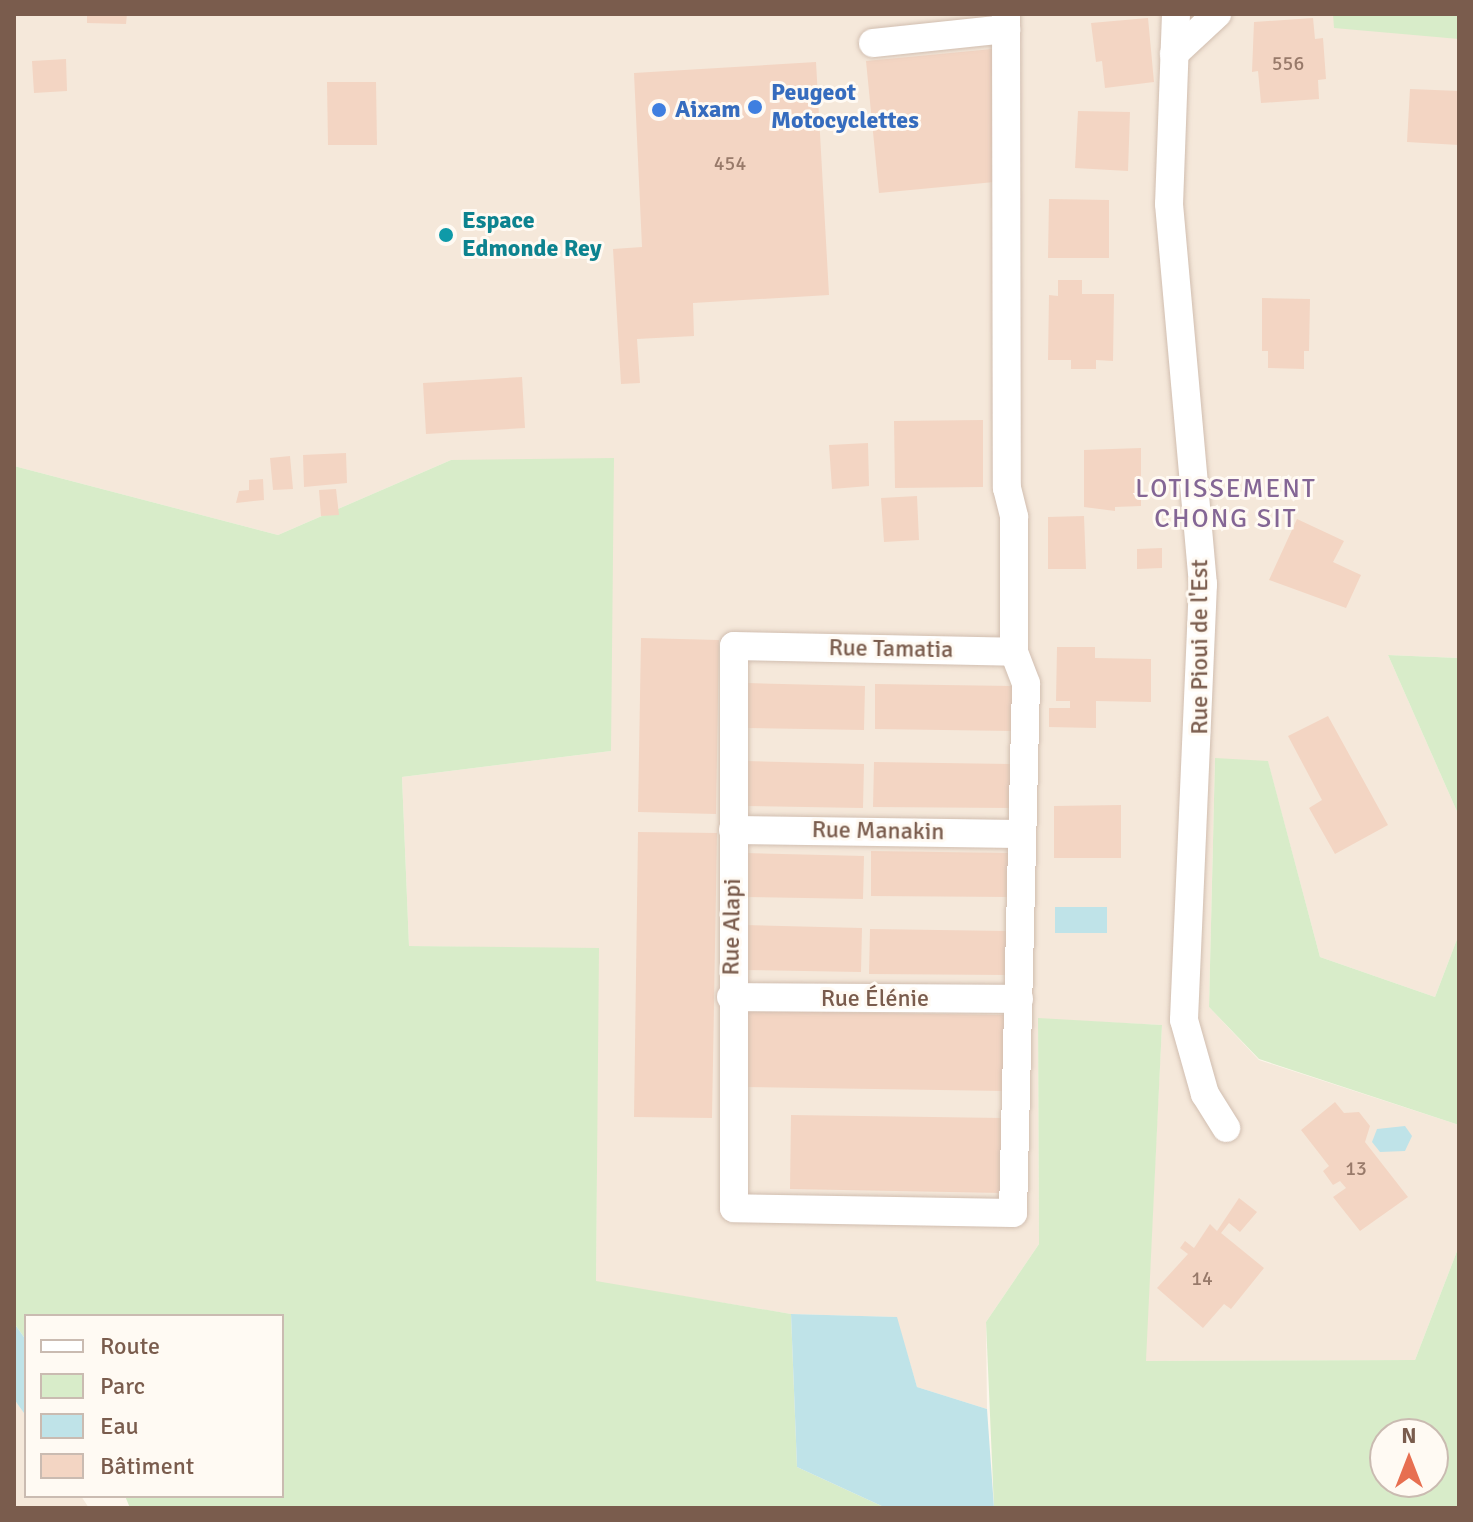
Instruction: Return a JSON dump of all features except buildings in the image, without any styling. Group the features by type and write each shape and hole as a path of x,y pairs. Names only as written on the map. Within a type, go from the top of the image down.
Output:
{"street":[{"name":"Rue Pioui de l'Est","path":"1176,14 1169,204 1203,584 1184,1020 1205,1094 1226,1128"},
{"path":"1174,54 1217,14"},
{"path":"873,43 1006,22 1007,488 1014,517 1014,652 1026,684 1019,999"},
{"name":"Rue Tamatia","path":"734,646 1014,652"},
{"name":"Rue Alapi","path":"734,646 731,997 734,1208 1013,1213 1019,999"},
{"name":"Rue Manakin","path":"733,830 1022,834"},
{"name":"Rue Élénie","path":"731,997 1019,999"}],"shaded area":[{"path":"14,14 1459,14 1459,658 1388,655 1459,816 1459,934 1435,997 1320,957 1268,762 1215,759 1209,1007 1259,1060 1459,1125 1459,1246 1415,1360 1145,1361 1162,1025 1038,1019 1039,1244 986,1322 987,1409 917,1387 896,1317 791,1314 596,1282 598,949 409,946 402,777 611,751 451,460 278,535 14,466"},
{"path":"14,1399 24,1413 24,1498 82,1498 89,1508 14,1508"}],"green space":[{"path":"1333,14 1459,14 1459,39 1334,28"},
{"path":"614,458 611,751 402,777 409,946 599,948 596,1281 791,1314 797,1467 886,1508 130,1508 126,1498 284,1498 284,1314 24,1314 24,1337 14,1323 14,466 278,535 451,460"},
{"path":"1388,655 1459,658 1459,816"},
{"path":"1215,758 1268,761 1320,957 1435,997 1459,934 1459,1125 1259,1059 1209,1007"},
{"path":"1038,1018 1162,1025 1146,1361 1415,1360 1459,1246 1459,1508 994,1508 986,1322 1039,1244"}],"water":[{"path":"1055,907 1107,907 1107,933 1055,933"},
{"path":"1405,1126 1412,1136 1405,1151 1380,1152 1372,1142 1377,1129"},
{"path":"791,1314 897,1317 917,1387 987,1409 994,1508 886,1508 797,1467"},
{"path":"14,1323 24,1337 24,1413 14,1399"}],"place":[{"name":"Peugeot Motocyclettes","path":"755,107"},
{"name":"Aixam","path":"659,110"},
{"name":"Espace Edmonde Rey","path":"446,235"}],"district":[{"name":"LOTISSEMENT CHONG SIT","path":"1226,505"}]}
